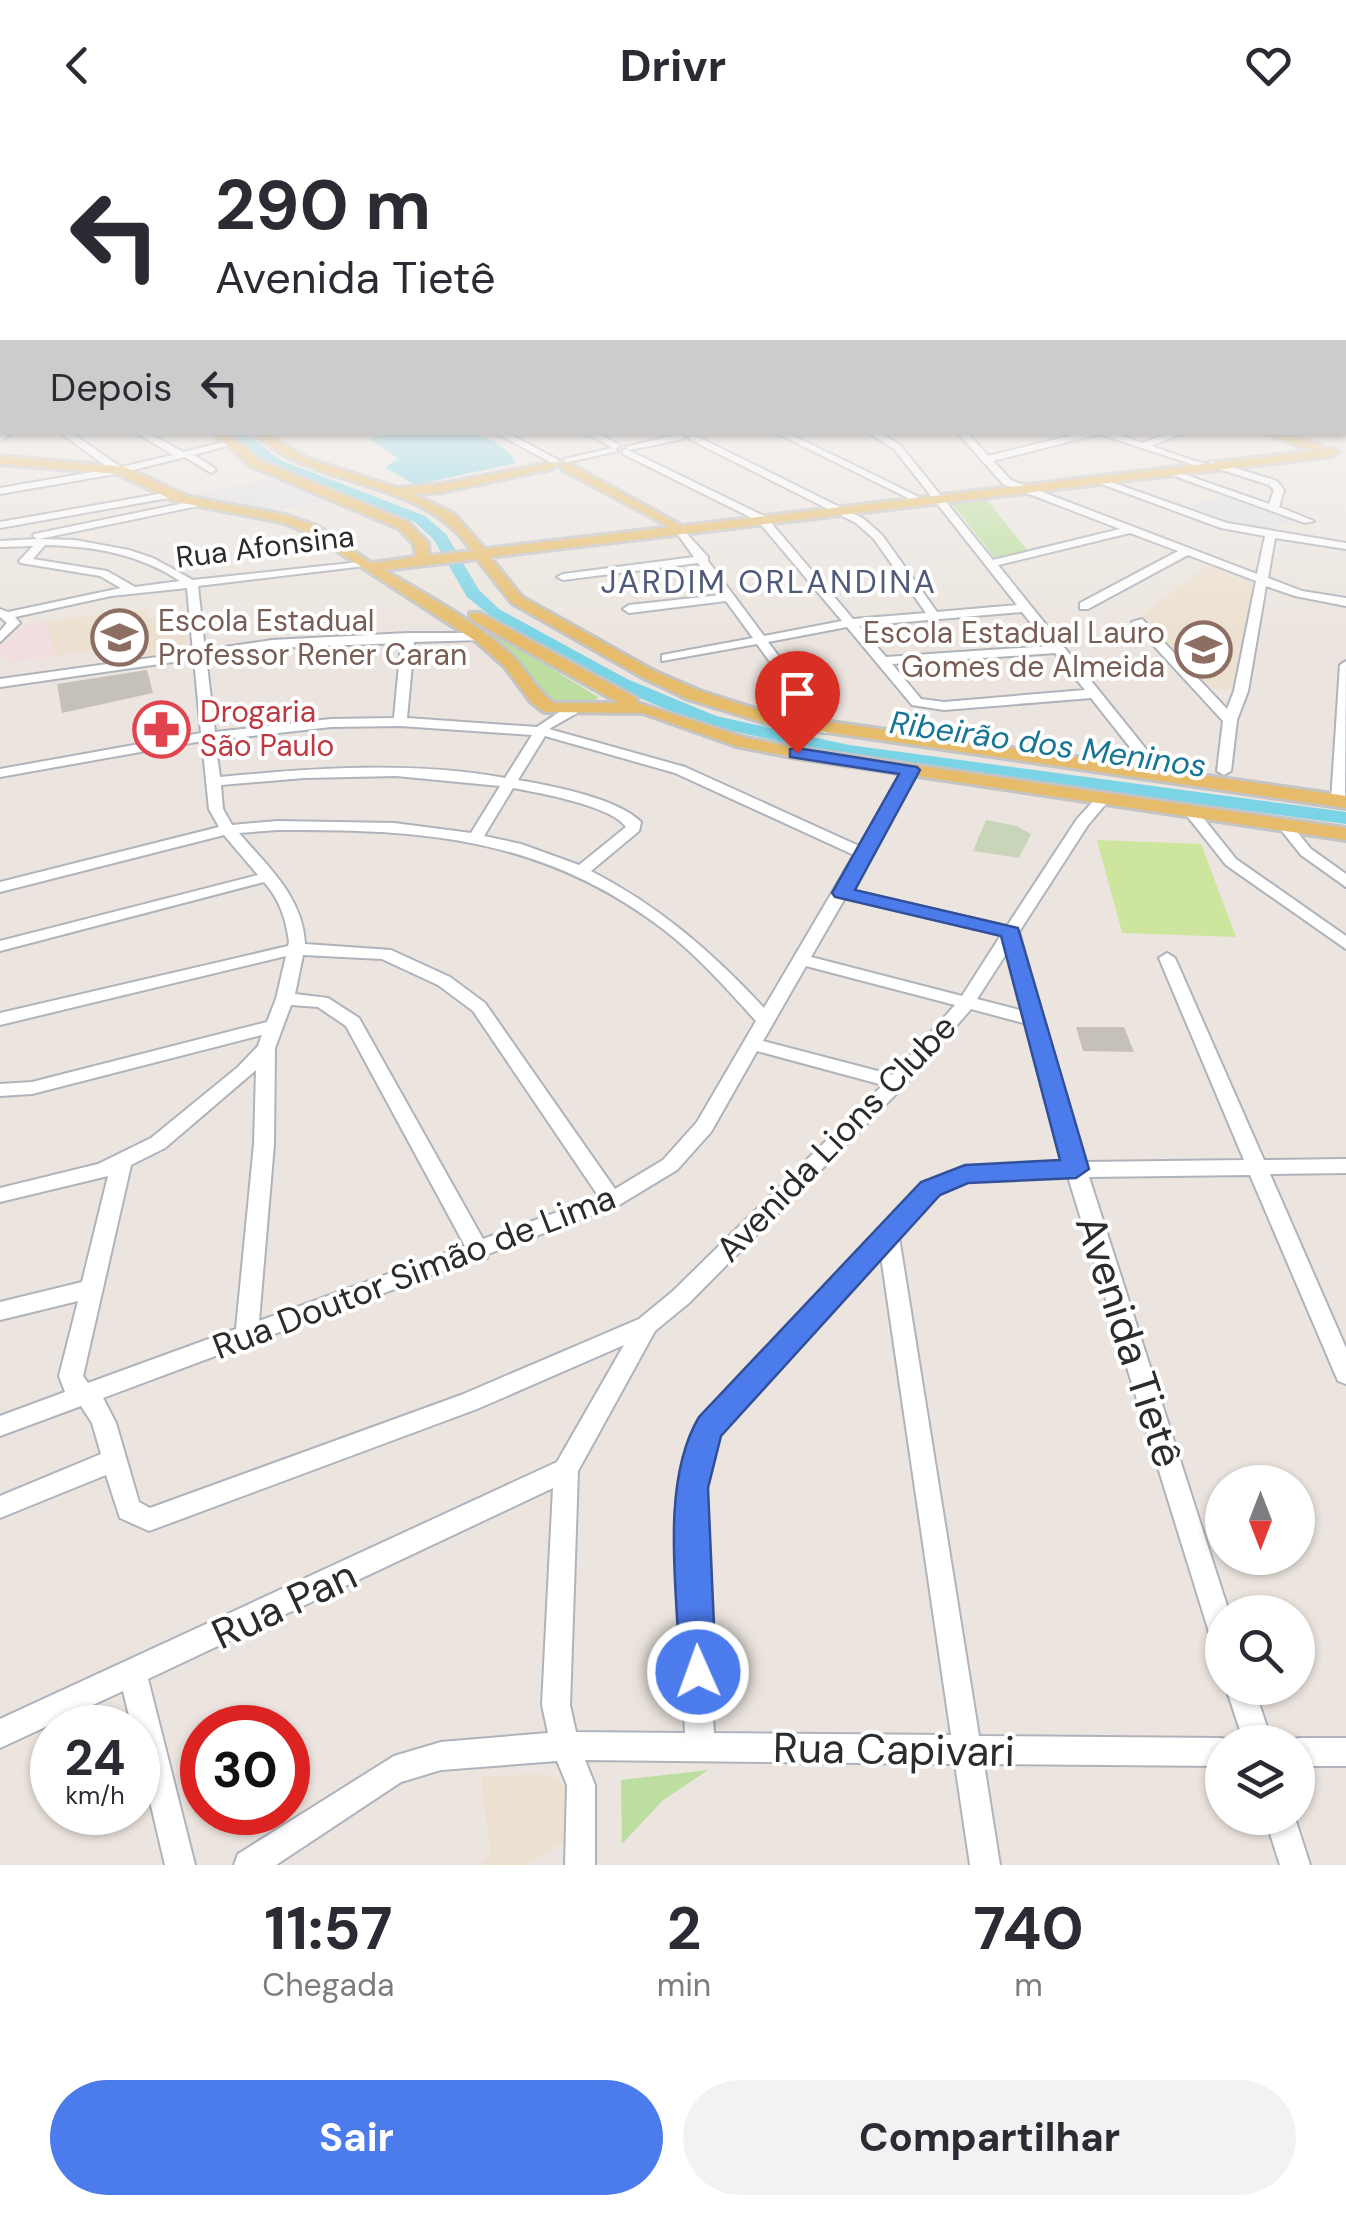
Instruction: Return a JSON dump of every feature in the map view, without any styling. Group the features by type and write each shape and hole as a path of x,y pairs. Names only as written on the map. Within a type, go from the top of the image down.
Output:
{"main road":[{"path":"129,475 170,495 285,519 384,558 596,686 742,742 1346,834"},
{"path":"282,475 403,525 429,557 410,569 412,578"},
{"path":"342,475 429,506 457,524 490,575 518,600 648,674 729,708 826,729 1342,802"},
{"path":"355,475 394,489 440,488 503,475"},
{"path":"582,475 679,527"},
{"name":"Rua Afonsina","path":"1017,486 1110,475"},
{"name":"Rua Afonsina","path":"840,508 935,492 1124,475"},
{"path":"429,506 423,495 440,488"},
{"name":"Rua Afonsina","path":"384,558 429,557 840,508 935,492"},
{"path":"384,558 403,525"},
{"path":"384,558 482,636 522,674 536,700 550,708 572,710 595,706 646,708"},
{"path":"595,706 604,696 596,686"}],"street":[{"path":"0,490 89,475"},
{"path":"677,475 759,517 912,698 927,706 1090,694"},
{"path":"776,475 840,508 878,537 934,614"},
{"path":"867,475 914,497"},
{"path":"921,475 1090,694 1149,762"},
{"path":"1004,475 1017,486 1260,580 1299,594 1346,602"},
{"path":"1177,475 1309,521"},
{"path":"1244,475 1274,483 1279,490 1273,508"},
{"path":"1093,479 1224,526 1346,546"},
{"path":"898,490 935,492"},
{"path":"0,526 170,495"},
{"path":"19,543 199,503"},
{"path":"679,527 826,729"},
{"path":"990,564 1130,530"},
{"path":"1224,771 1230,720 1241,692 1270,536"},
{"path":"40,543 25,561 88,570 132,590"},
{"path":"0,544 40,543 134,555 159,563 192,584 216,809 291,909 295,948 285,998 266,1048 264,1144 247,1336"},
{"path":"1084,606 1185,552"},
{"name":"Rua Afonsina","path":"4,613 132,590 384,558"},
{"path":"562,577 704,559"},
{"path":"629,610 730,596"},
{"path":"666,658 849,622 1023,608"},
{"path":"0,638 13,628 4,613"},
{"path":"1138,622 1230,720"},
{"path":"0,683 202,651 482,636"},
{"path":"400,722 408,637"},
{"path":"882,662 1056,649"},
{"path":"1342,802 1346,665"},
{"path":"1199,688 1241,692"},
{"path":"536,700 543,728"},
{"path":"476,837 543,728 572,710"},
{"path":"0,773 208,736 331,723 543,728 680,770 862,853"},
{"name":"Rua Doutor Simão de Lima","path":"0,1426 612,1200 670,1166 691,1145 803,960 910,770"},
{"path":"212,782 365,772 511,782 598,806 634,822 634,828 583,870"},
{"name":"Avenida Lions Clube","path":"566,1470 647,1324 681,1297 897,1082 967,1000 1082,822 1103,798"},
{"path":"1191,812 1231,862 1344,945"},
{"path":"0,887 228,830 371,824 476,837 583,870 652,910 726,974 764,1019"},
{"path":"1284,825 1306,852 1346,882"},
{"path":"0,946 267,877"},
{"path":"842,893 1011,932"},
{"name":"Avenida Tietê","path":"1011,932 1031,1019 1076,1169 1210,1595"},
{"path":"0,1019 295,948 385,954 465,995 497,1030 612,1200"},
{"path":"1167,958 1346,1374"},
{"path":"803,960 1031,1019"},
{"path":"285,998 322,1002 353,1022 478,1252"},
{"path":"0,1090 32,1088 275,1026"},
{"path":"751,1044 897,1082"},
{"path":"0,1195 64,1182 121,1164 189,1120 266,1048"},
{"path":"121,1164 71,1376 74,1385 89,1392 100,1411 129,1510 149,1520 469,1402 647,1324"},
{"path":"700,1745 692,1488 700,1443 710,1426 931,1188 948,1179 989,1171 1346,1166"},
{"path":"888,1232 985,1865"},
{"path":"0,1312 90,1289"},
{"path":"0,1506 112,1461"},
{"path":"566,1470 556,1705 565,1746 581,1785 580,1865"},
{"name":"Rua Pan","path":"0,1734 566,1470"},
{"path":"133,1674 180,1865"},
{"name":"Rua Capivari","path":"249,1865 394,1770 440,1756 536,1752 565,1746 700,1745 967,1752 1205,1752"},
{"path":"1315,1752 1346,1752"},
{"path":"1285,1835 1294,1865"}],"shaded area":[{"path":"279,478 330,500 271,511 193,494"},
{"path":"1225,494 1297,518 1264,532 1184,509"},
{"name":"Escola Estadual Lauro Gomes de Almeida","path":"1208,565 1254,583 1231,690 1203,686 1139,617"},
{"name":"Escola Estadual Professor Rener Caran","path":"147,609 148,618 185,614 188,647 129,660 123,644 55,656 47,621"},
{"path":"47,621 55,656 13,662 0,653 0,645 19,635 28,624"},
{"path":"481,1777 556,1777 573,1795 570,1837 527,1865 481,1865 491,1854"}],"green space":[{"path":"987,500 1028,551 995,558 950,501"},
{"path":"382,565 598,697 558,707 541,698 528,671 509,652"},
{"path":"986,820 1017,826 1031,834 1019,858 973,851"},
{"path":"1097,840 1201,844 1236,937 1122,933"},
{"path":"708,1770 662,1801 622,1844 621,1780"}],"water":[{"path":"398,475 461,475 415,485"}],"building":[{"path":"147,670 153,693 62,713 57,684"},
{"path":"1076,1027 1124,1027 1134,1052 1083,1051"}],"waterway":[{"name":"Ribeirão dos Meninos","path":"302,475 375,499 420,519 440,537 473,593 493,612 620,683 709,720 849,751 1346,818"}],"place":[{"name":"Escola Estadual Professor Rener Caran","path":"119,638"},
{"name":"Escola Estadual Lauro Gomes de Almeida","path":"1204,650"},
{"name":"Drogaria São Paulo","path":"161,729"}],"district":[{"name":"JARDIM ORLANDINA","path":"769,582"}],"route":[{"path":"698,1672 692,1488 700,1443 710,1426 931,1188 965,1174 1076,1169 1031,1019 1011,932 842,893 910,770 797,753"}]}
